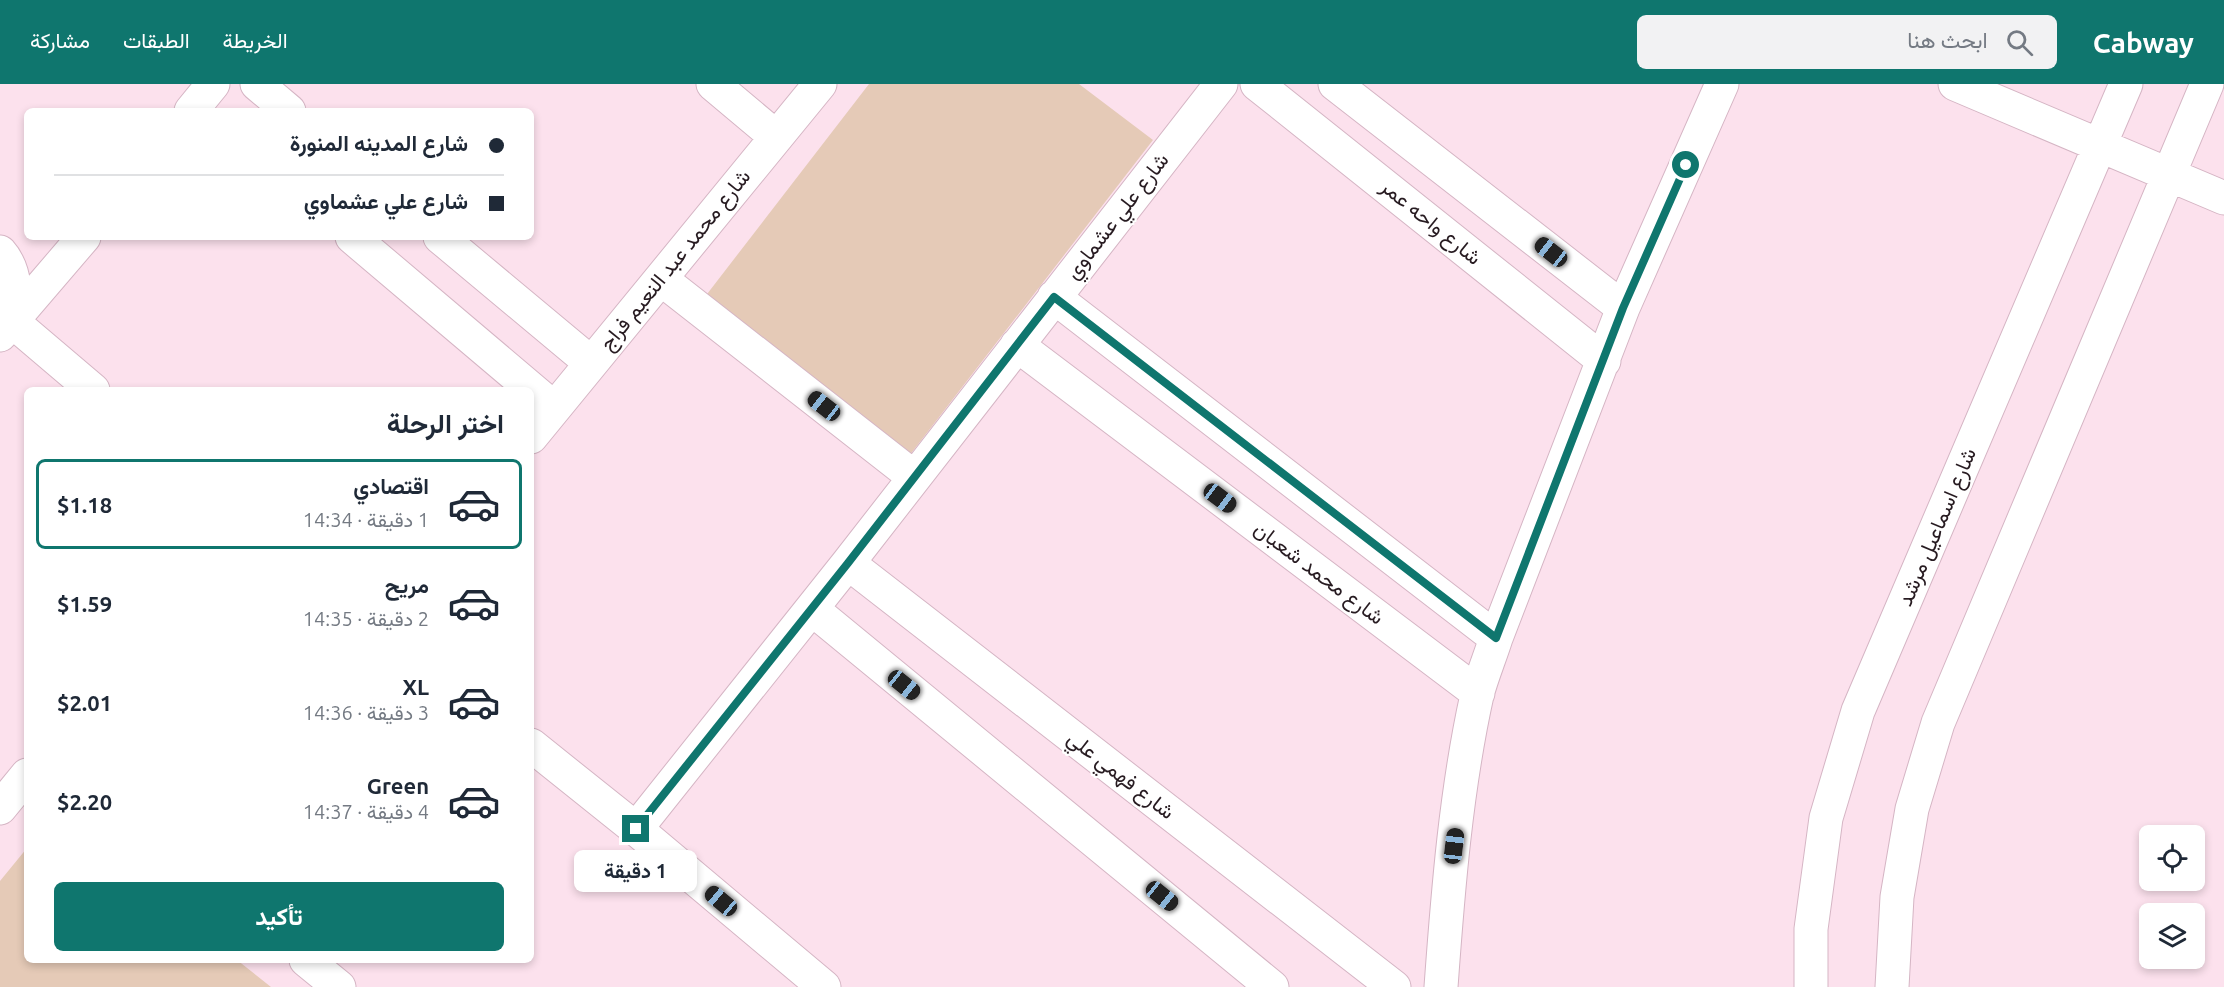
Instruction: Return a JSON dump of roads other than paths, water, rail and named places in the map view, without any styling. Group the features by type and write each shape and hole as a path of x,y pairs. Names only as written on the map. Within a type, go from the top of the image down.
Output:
{"street":[{"path":"257,84 285,108"},
{"path":"713,84 776,137"},
{"name":"شارع علي عشماوي","path":"636,829 812,609 1221,84"},
{"name":"شارع واحه عمر","path":"1257,84 1604,361"},
{"path":"1335,84 1623,308"},
{"path":"1441,987 1448,890 1466,758 1478,693 1496,638 1623,308 1722,84"},
{"path":"1955,84 2224,198"},
{"name":"شارع اسماعيل مرشد","path":"1811,987 1810,929 1826,818 1858,711 2126,84"},
{"path":"1892,987 1897,897 1910,820 1938,723 2207,84"},
{"name":"شارع محمد عبد النعيم فراج","path":"534,433 818,85"},
{"path":"4,327 81,240"},
{"path":"356,240 529,387"},
{"path":"444,240 591,363"},
{"path":"0,252 11,274 16,297 4,327"},
{"path":"661,279 914,477"},
{"path":"1054,297 1496,638"},
{"path":"4,327 89,387"},
{"name":"شارع محمد شعبان","path":"1017,345 1478,693"},
{"path":"534,391 554,408"},
{"name":"شارع فهمي علي","path":"848,563 1394,987"},
{"path":"812,609 1272,987"},
{"path":"534,747 636,829 824,987"},
{"path":"0,808 24,779"},
{"path":"310,963 339,987"}]}
